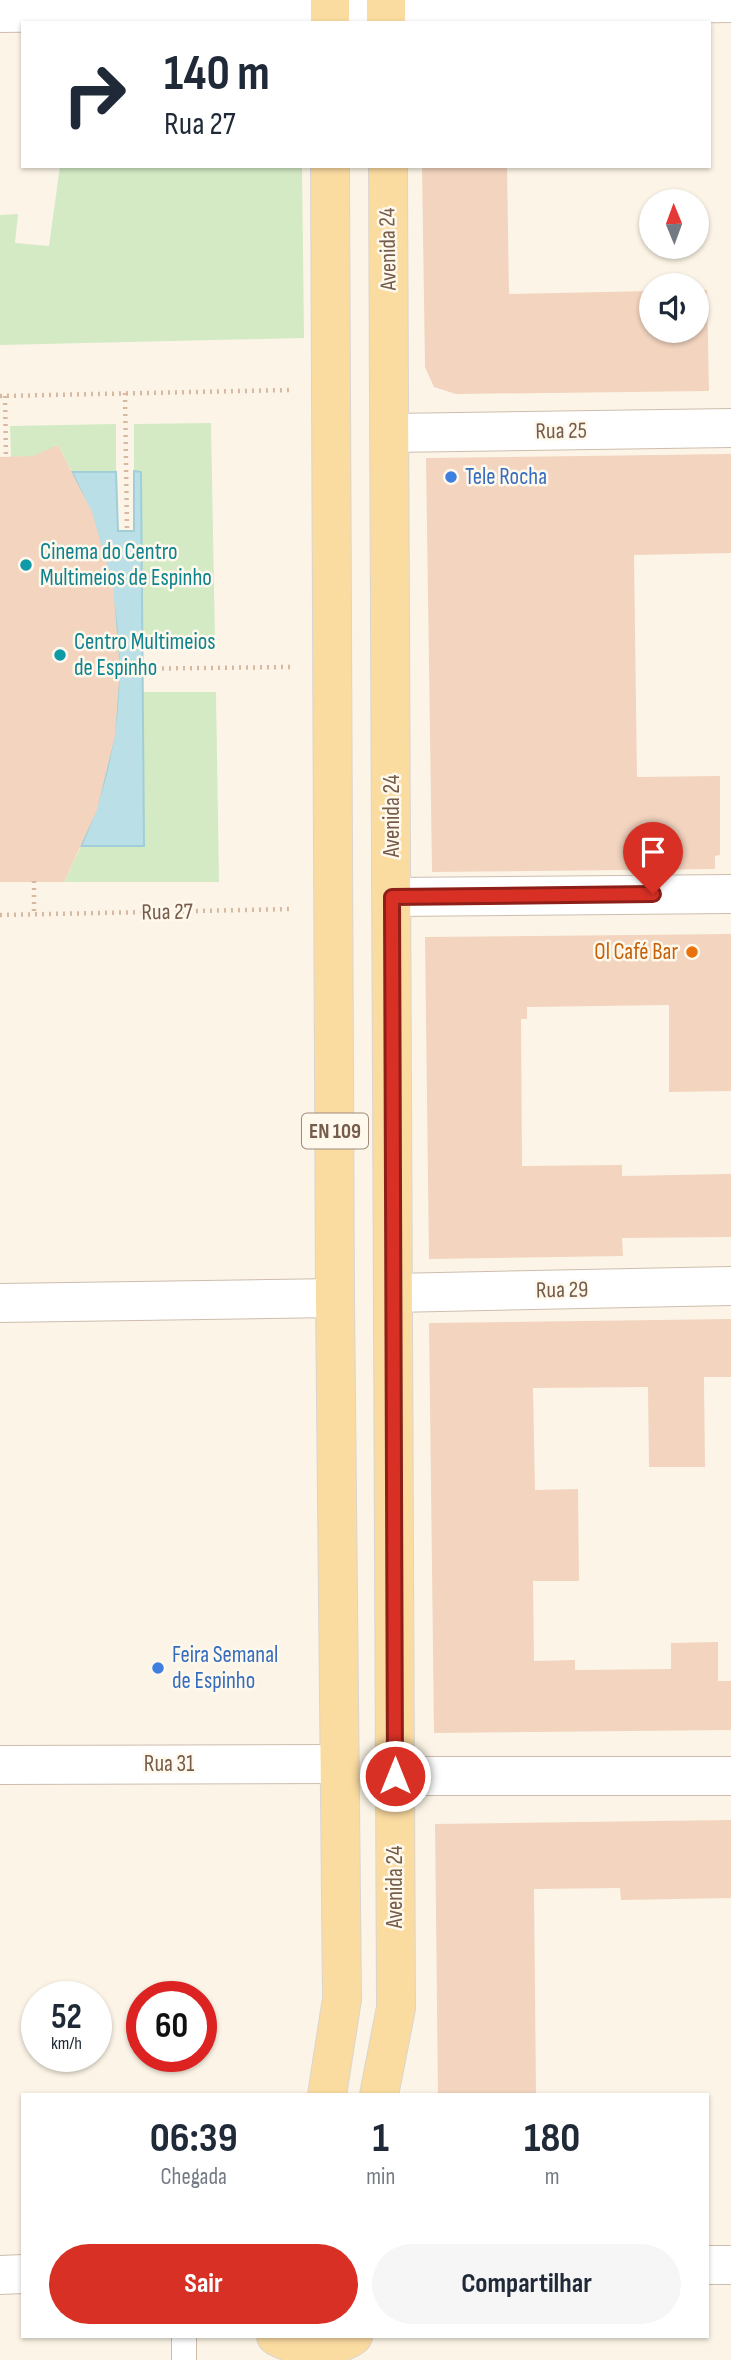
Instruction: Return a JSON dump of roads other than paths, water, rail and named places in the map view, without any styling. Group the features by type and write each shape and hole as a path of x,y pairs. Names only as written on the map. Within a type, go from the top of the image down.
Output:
{"main road":[{"name":"EN 109","path":"327,2093 341,1999 330,168"},
{"name":"Avenida 24","path":"379,2093 396,2008 388,168"},
{"path":"288,2347 316,2347 343,2342 350,2338"},
{"path":"366,2338 366,2360"}],"street":[{"path":"0,13 330,11 731,3"},
{"name":"Rua 25","path":"390,433 731,428"},
{"path":"392,897 731,894"},
{"name":"Rua 29","path":"393,1293 731,1286"},
{"path":"0,1303 335,1298"},
{"name":"Rua 31","path":"0,1765 339,1763"},
{"path":"395,1776 731,1776"},
{"path":"709,2265 731,2265"},
{"path":"0,2275 21,2274"}],"lane":[{"path":"184,2338 184,2360"}],"water":[{"path":"134,471 141,472 144,846 81,846 111,753 119,658 115,611 105,564 91,517 72,472 116,472 118,531 134,531"}],"place":[{"name":"Tele Rocha","path":"451,477"},
{"name":"Cinema do Centro Multimeios de Espinho","path":"26,565"},
{"name":"Centro Multimeios de Espinho","path":"60,655"},
{"name":"Ol Café Bar","path":"692,952"},
{"name":"Feira Semanal de Espinho","path":"158,1668"}]}
